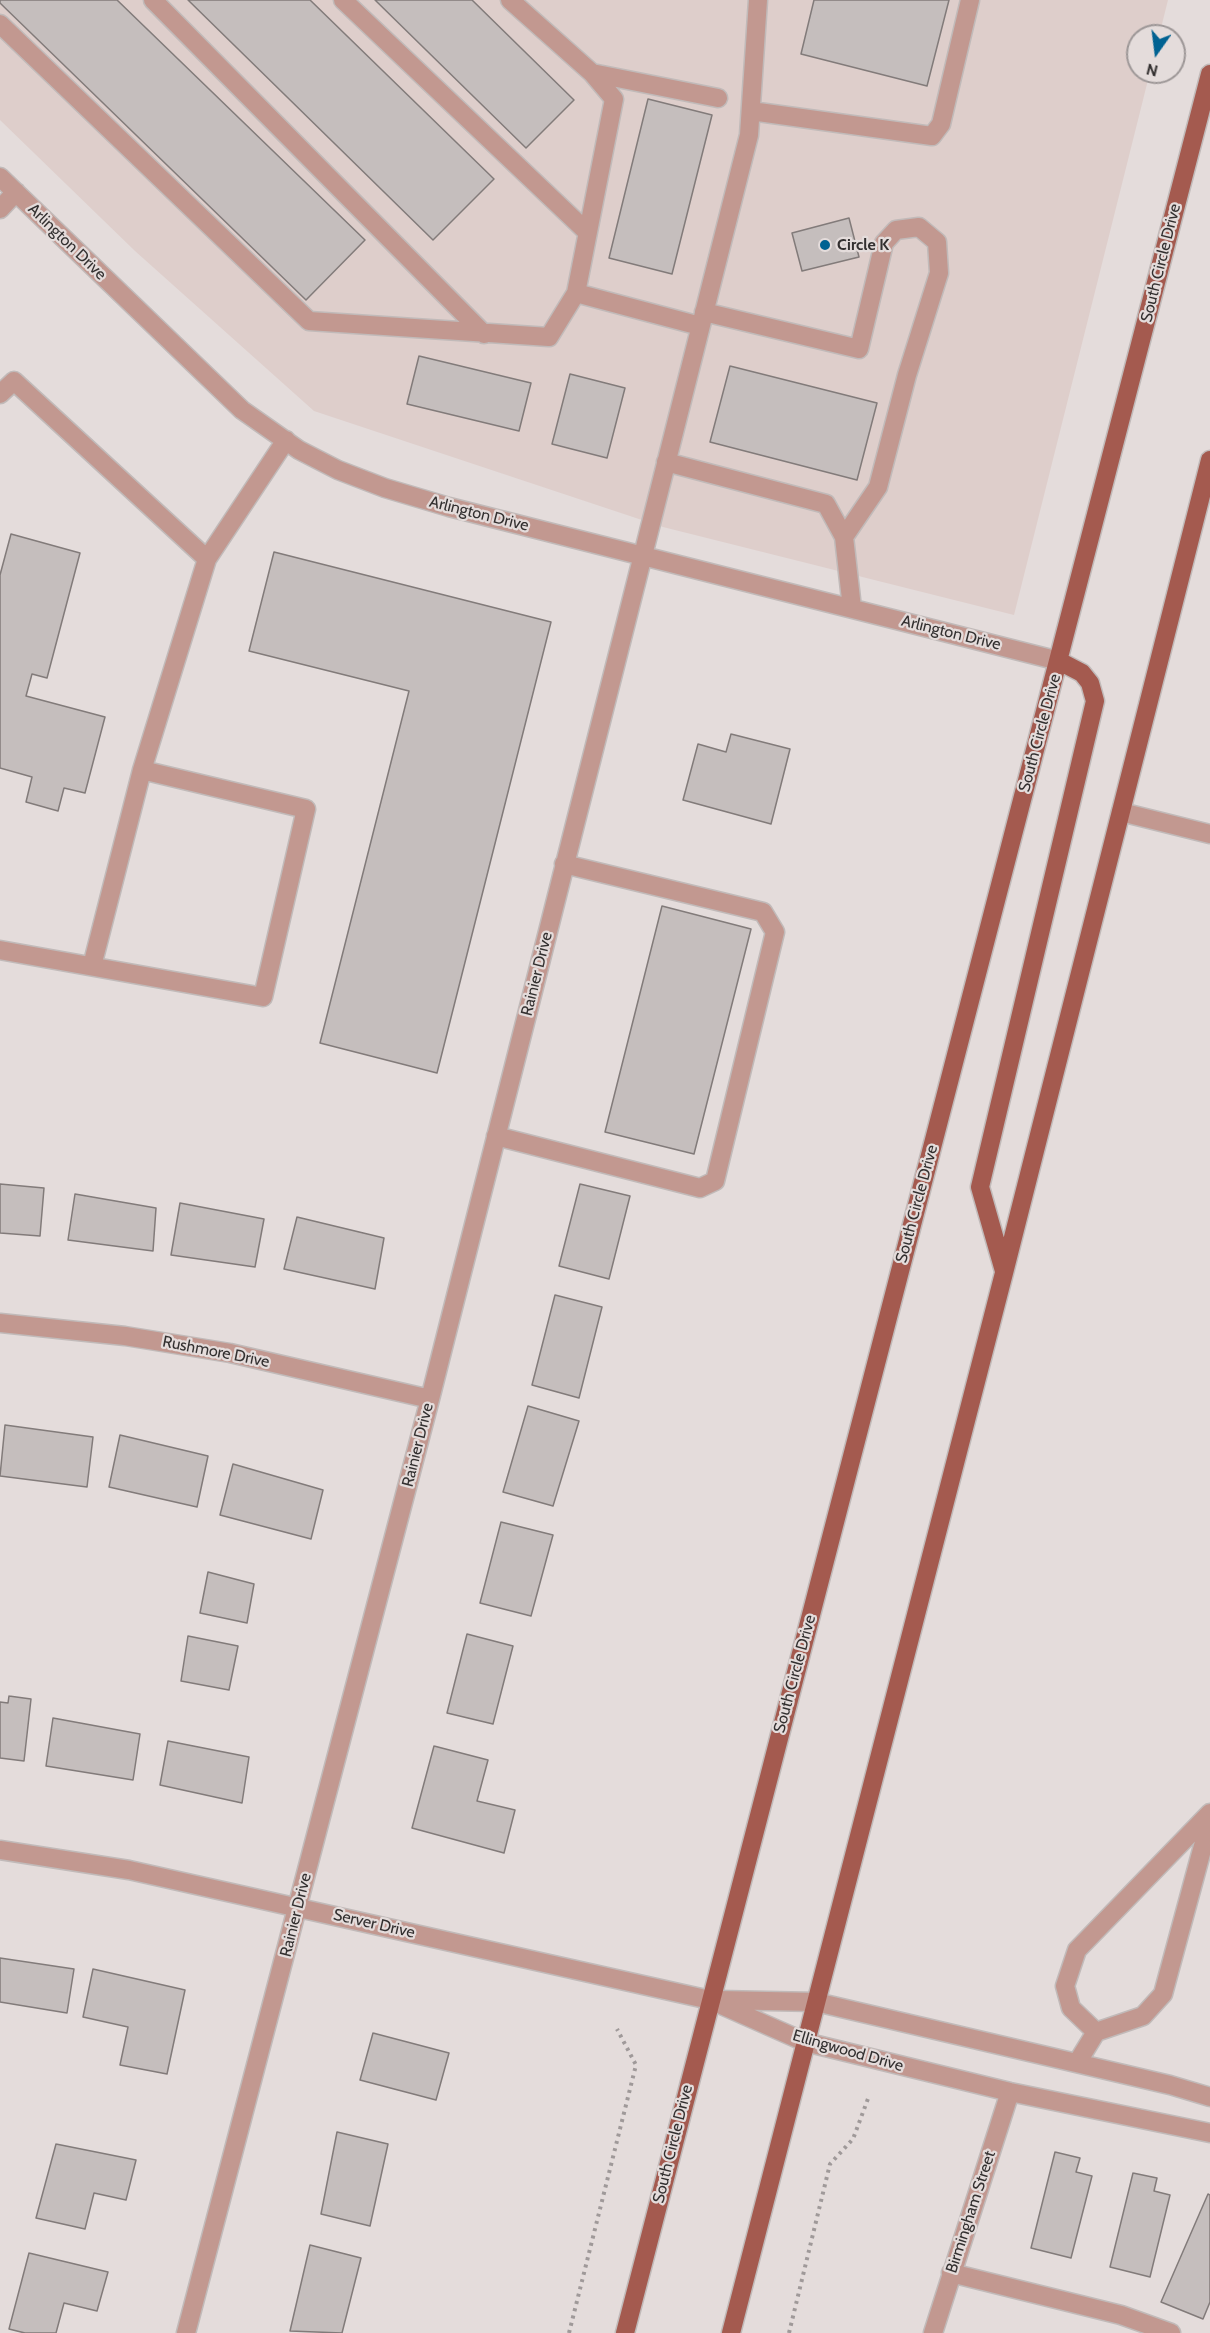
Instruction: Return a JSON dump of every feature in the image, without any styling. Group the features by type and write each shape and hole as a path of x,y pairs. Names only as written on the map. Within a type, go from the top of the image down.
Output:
{"main road":[{"name":"South Circle Drive","path":"625,2333 1210,75"},
{"path":"731,2333 1004,1273 1210,460"},
{"path":"1004,1273 980,1187 1095,701 1086,677 1077,669 1059,661"}],"street":[{"path":"153,0 484,334"},
{"path":"343,0 586,231"},
{"path":"0,24 309,321 549,338 576,293 586,231 614,99 592,73 510,0"},
{"name":"Rainier Drive","path":"186,2333 430,1398 749,135 758,0"},
{"path":"751,111 932,136 941,124 970,0"},
{"path":"592,73 718,98"},
{"name":"Arlington Drive","path":"0,177 242,410 330,466 385,488 449,507 1059,661"},
{"path":"0,208 16,192"},
{"path":"576,293 859,349 884,243 896,230 919,227 937,242 939,273 908,375 878,487 844,537"},
{"path":"0,394 14,381 207,559"},
{"path":"92,966 142,770 207,559 286,440"},
{"path":"666,462 826,504 844,537 852,608"},
{"path":"0,950 263,997 306,809 142,770"},
{"path":"1121,812 1210,834"},
{"path":"496,1136 700,1188 715,1181 775,932 763,912 564,864"},
{"name":"Rushmore Drive","path":"0,1323 125,1336 230,1353 430,1398"},
{"path":"1096,2032 1071,2008 1065,1986 1077,1950 1210,1813"},
{"path":"1077,2063 1096,2032 1143,2016 1164,1994 1210,1821"},
{"name":"Server Drive","path":"0,1850 129,1870 710,2000"},
{"name":"Ellingwood Drive","path":"710,2000 816,2002 1077,2063 1210,2097"},
{"name":"Ellingwood Drive","path":"710,2000 805,2042 1010,2092 1210,2133"},
{"name":"Birmingham Street","path":"933,2333 1010,2092"},
{"path":"951,2273 1121,2315 1170,2333"}],"path":[{"path":"569,2333 636,2065 617,2029"},
{"path":"789,2333 830,2164 853,2139 869,2096"}],"shaded area":[{"path":"0,0 1168,0 1162,24 1126,24 1126,84 1147,84 1014,615 663,527 314,411 135,251 0,120"}],"building":[{"path":"0,0 117,0 365,240 306,300 0,3"},
{"path":"188,0 310,0 494,179 433,240"},
{"path":"375,0 472,0 574,100 526,148"},
{"path":"814,0 949,0 927,86 801,54"},
{"path":"648,99 712,115 672,274 609,258"},
{"name":"Circle K","path":"849,218 859,257 802,271 792,233"},
{"path":"419,356 531,383 519,431 407,404"},
{"path":"730,366 877,403 857,480 710,442"},
{"path":"570,374 625,388 607,458 552,444"},
{"path":"11,534 80,553 47,678 32,674 26,696 105,717 85,793 64,788 58,811 26,802 32,777 0,768 0,575"},
{"path":"274,552 551,622 437,1073 320,1043 409,691 249,651"},
{"path":"731,734 790,749 771,824 683,800 698,744 726,752"},
{"path":"662,906 751,929 694,1154 605,1132"},
{"path":"0,1184 44,1188 40,1236 0,1233"},
{"path":"580,1184 630,1196 609,1279 559,1266"},
{"path":"75,1194 156,1208 153,1251 68,1240"},
{"path":"180,1203 264,1219 255,1267 171,1255"},
{"path":"297,1217 384,1238 375,1289 284,1269"},
{"path":"555,1295 602,1307 579,1398 532,1385"},
{"path":"528,1406 579,1421 553,1506 503,1492"},
{"path":"5,1425 93,1437 87,1487 0,1476"},
{"path":"120,1435 208,1456 197,1507 109,1487"},
{"path":"233,1464 323,1490 311,1539 220,1515"},
{"path":"501,1522 553,1535 531,1616 480,1603"},
{"path":"208,1572 254,1584 247,1623 200,1613"},
{"path":"467,1634 513,1646 493,1724 447,1713"},
{"path":"188,1636 238,1646 229,1690 181,1681"},
{"path":"9,1696 31,1699 24,1761 0,1758 0,1702 8,1703"},
{"path":"53,1718 140,1734 133,1780 46,1766"},
{"path":"168,1741 249,1757 242,1803 160,1785"},
{"path":"434,1746 488,1760 477,1801 515,1810 504,1853 412,1828"},
{"path":"0,1958 74,1969 67,2013 0,2002"},
{"path":"93,1969 185,1990 167,2074 120,2065 128,2027 83,2017"},
{"path":"373,2033 449,2053 436,2100 360,2080"},
{"path":"337,2132 388,2144 370,2226 321,2214"},
{"path":"56,2144 136,2160 126,2200 94,2193 85,2229 36,2218"},
{"path":"1055,2152 1080,2158 1076,2172 1092,2176 1071,2258 1031,2248"},
{"path":"1133,2173 1157,2178 1154,2191 1170,2195 1150,2277 1110,2267"},
{"path":"1208,2194 1210,2195 1210,2302 1203,2319 1161,2302"},
{"path":"310,2245 361,2258 342,2333 290,2331"},
{"path":"29,2253 108,2272 97,2311 64,2303 56,2333 25,2333 9,2329"}],"place":[{"name":"Circle K","path":"825,245"}]}
